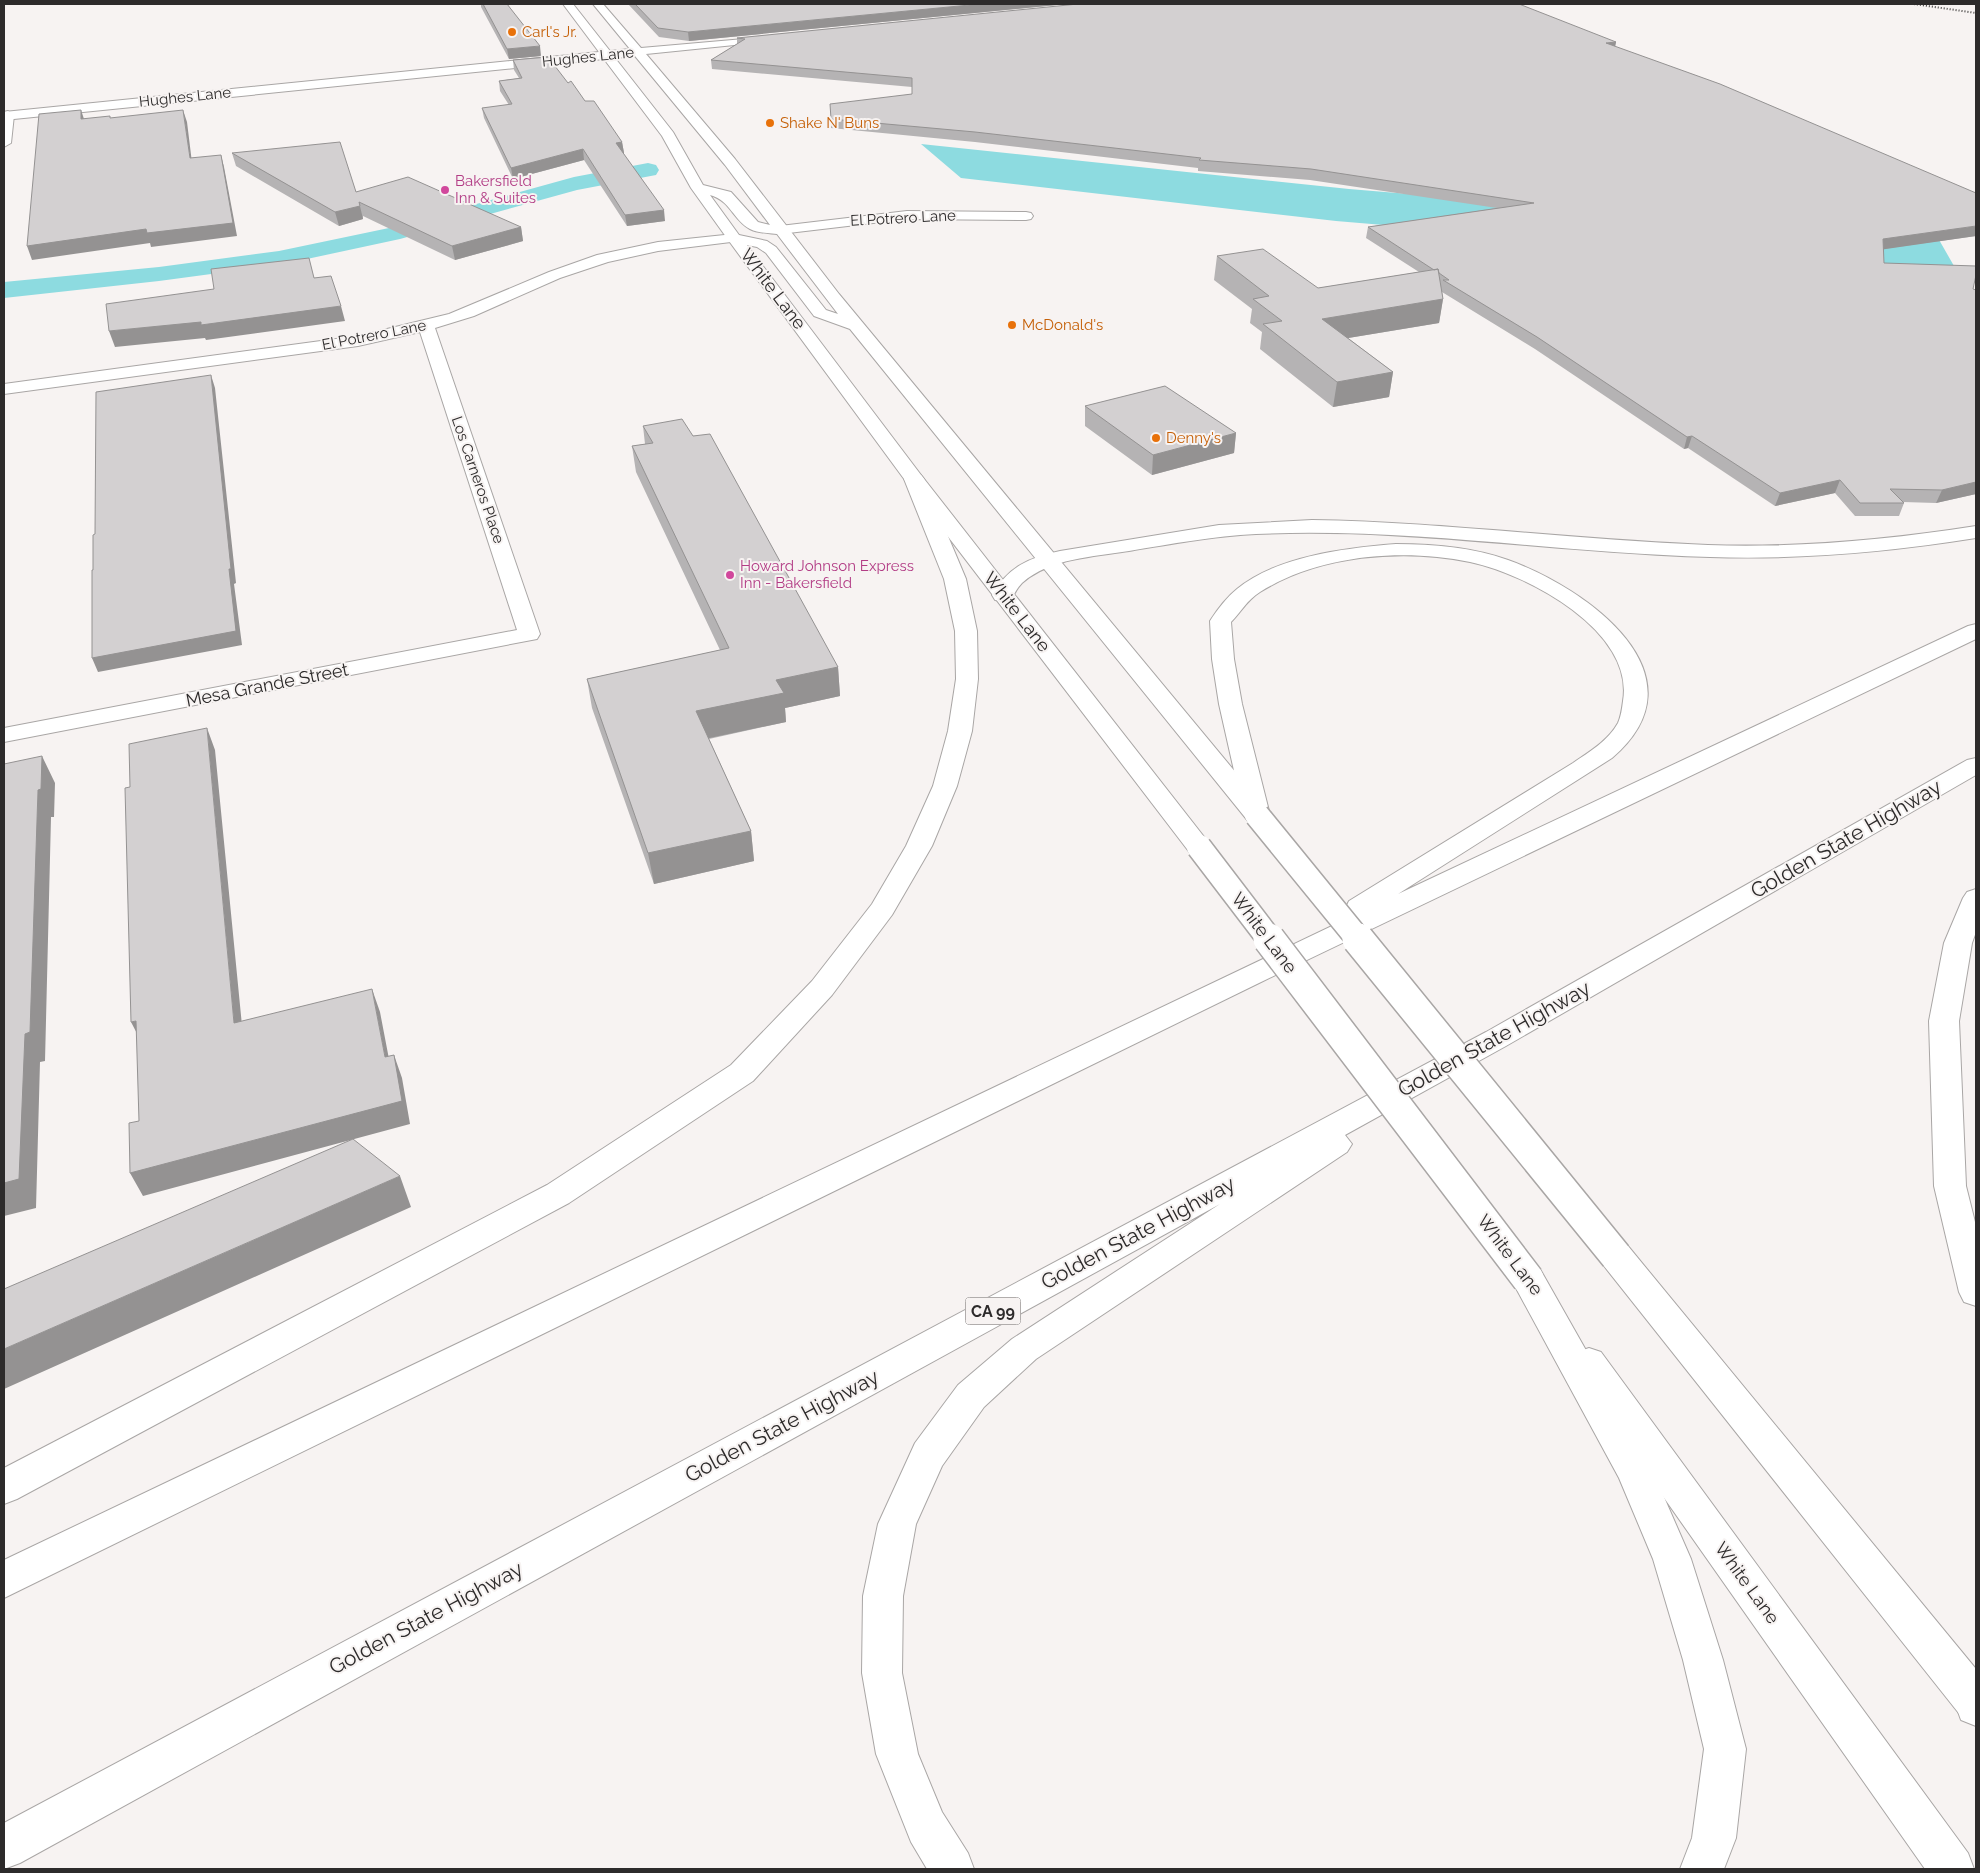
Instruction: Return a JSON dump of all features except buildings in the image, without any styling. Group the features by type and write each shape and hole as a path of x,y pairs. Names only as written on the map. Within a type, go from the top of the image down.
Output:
{"main road":[{"name":"White Lane","path":"568,4 668,135 698,188 914,479 1003,596 1162,796 1528,1279 1952,1869"},
{"path":"598,4 730,162 780,230 855,324 1616,1256 1975,1701"},
{"name":"Hughes Lane","path":"6,116 788,36"},
{"path":"4,143 6,116"},
{"name":"El Potrero Lane","path":"698,188 726,195 753,225 780,230 907,215 1026,216"},
{"name":"El Potrero Lane","path":"4,389 358,341 426,326 496,302 546,277 610,256 683,242 734,238 762,244 771,250 820,313 855,324"},
{"name":"Los Carneros Place","path":"426,326 529,634"},
{"path":"4,1487 558,1194 742,1073 822,988 882,909 919,846 945,786 960,731 967,679 966,631 955,579 914,479"},
{"path":"1003,596 1012,580 1026,569 1049,560 1150,541 1253,528 1387,529 1709,551 1840,548 1912,543 1976,532"},
{"path":"1248,976 1577,771 1616,742 1632,718 1637,693 1633,668 1622,646 1612,634 1602,623 1576,602 1544,583 1508,568 1474,557 1436,552 1385,551 1345,554 1285,570 1241,594 1220,623 1222,663 1257,815"},
{"path":"4,1580 1248,976 1976,631"},
{"name":"Mesa Grande Street","path":"4,735 529,634"},
{"name":"Golden State Highway","path":"4,1847 1496,1039 1976,765"},
{"path":"1976,898 1958,944 1944,1021 1950,1186 1976,1292"},
{"path":"952,1869 926,1827 897,1754 882,1673 882,1596 895,1533 897,1524 928,1455 971,1396 1024,1349 1496,1039"},
{"path":"1528,1279 1634,1470 1672,1559 1703,1660 1725,1749 1714,1838 1702,1869"}],"water":[{"path":"921,144 1349,189 1938,238 1958,273 1336,221 961,178"}],"waterway":[{"path":"4,290 159,274 279,258 392,234 574,184 648,170"}],"railway":[{"path":"1914,4 1976,13"}],"place":[{"name":"Carl's Jr.","path":"512,32"},
{"name":"Shake N' Buns","path":"770,123"},
{"name":"Bakersfield Inn & Suites","path":"445,190"},
{"name":"McDonald's","path":"1012,325"},
{"name":"Denny's","path":"1156,438"},
{"name":"Howard Johnson Express Inn - Bakersfield","path":"730,575"}]}
